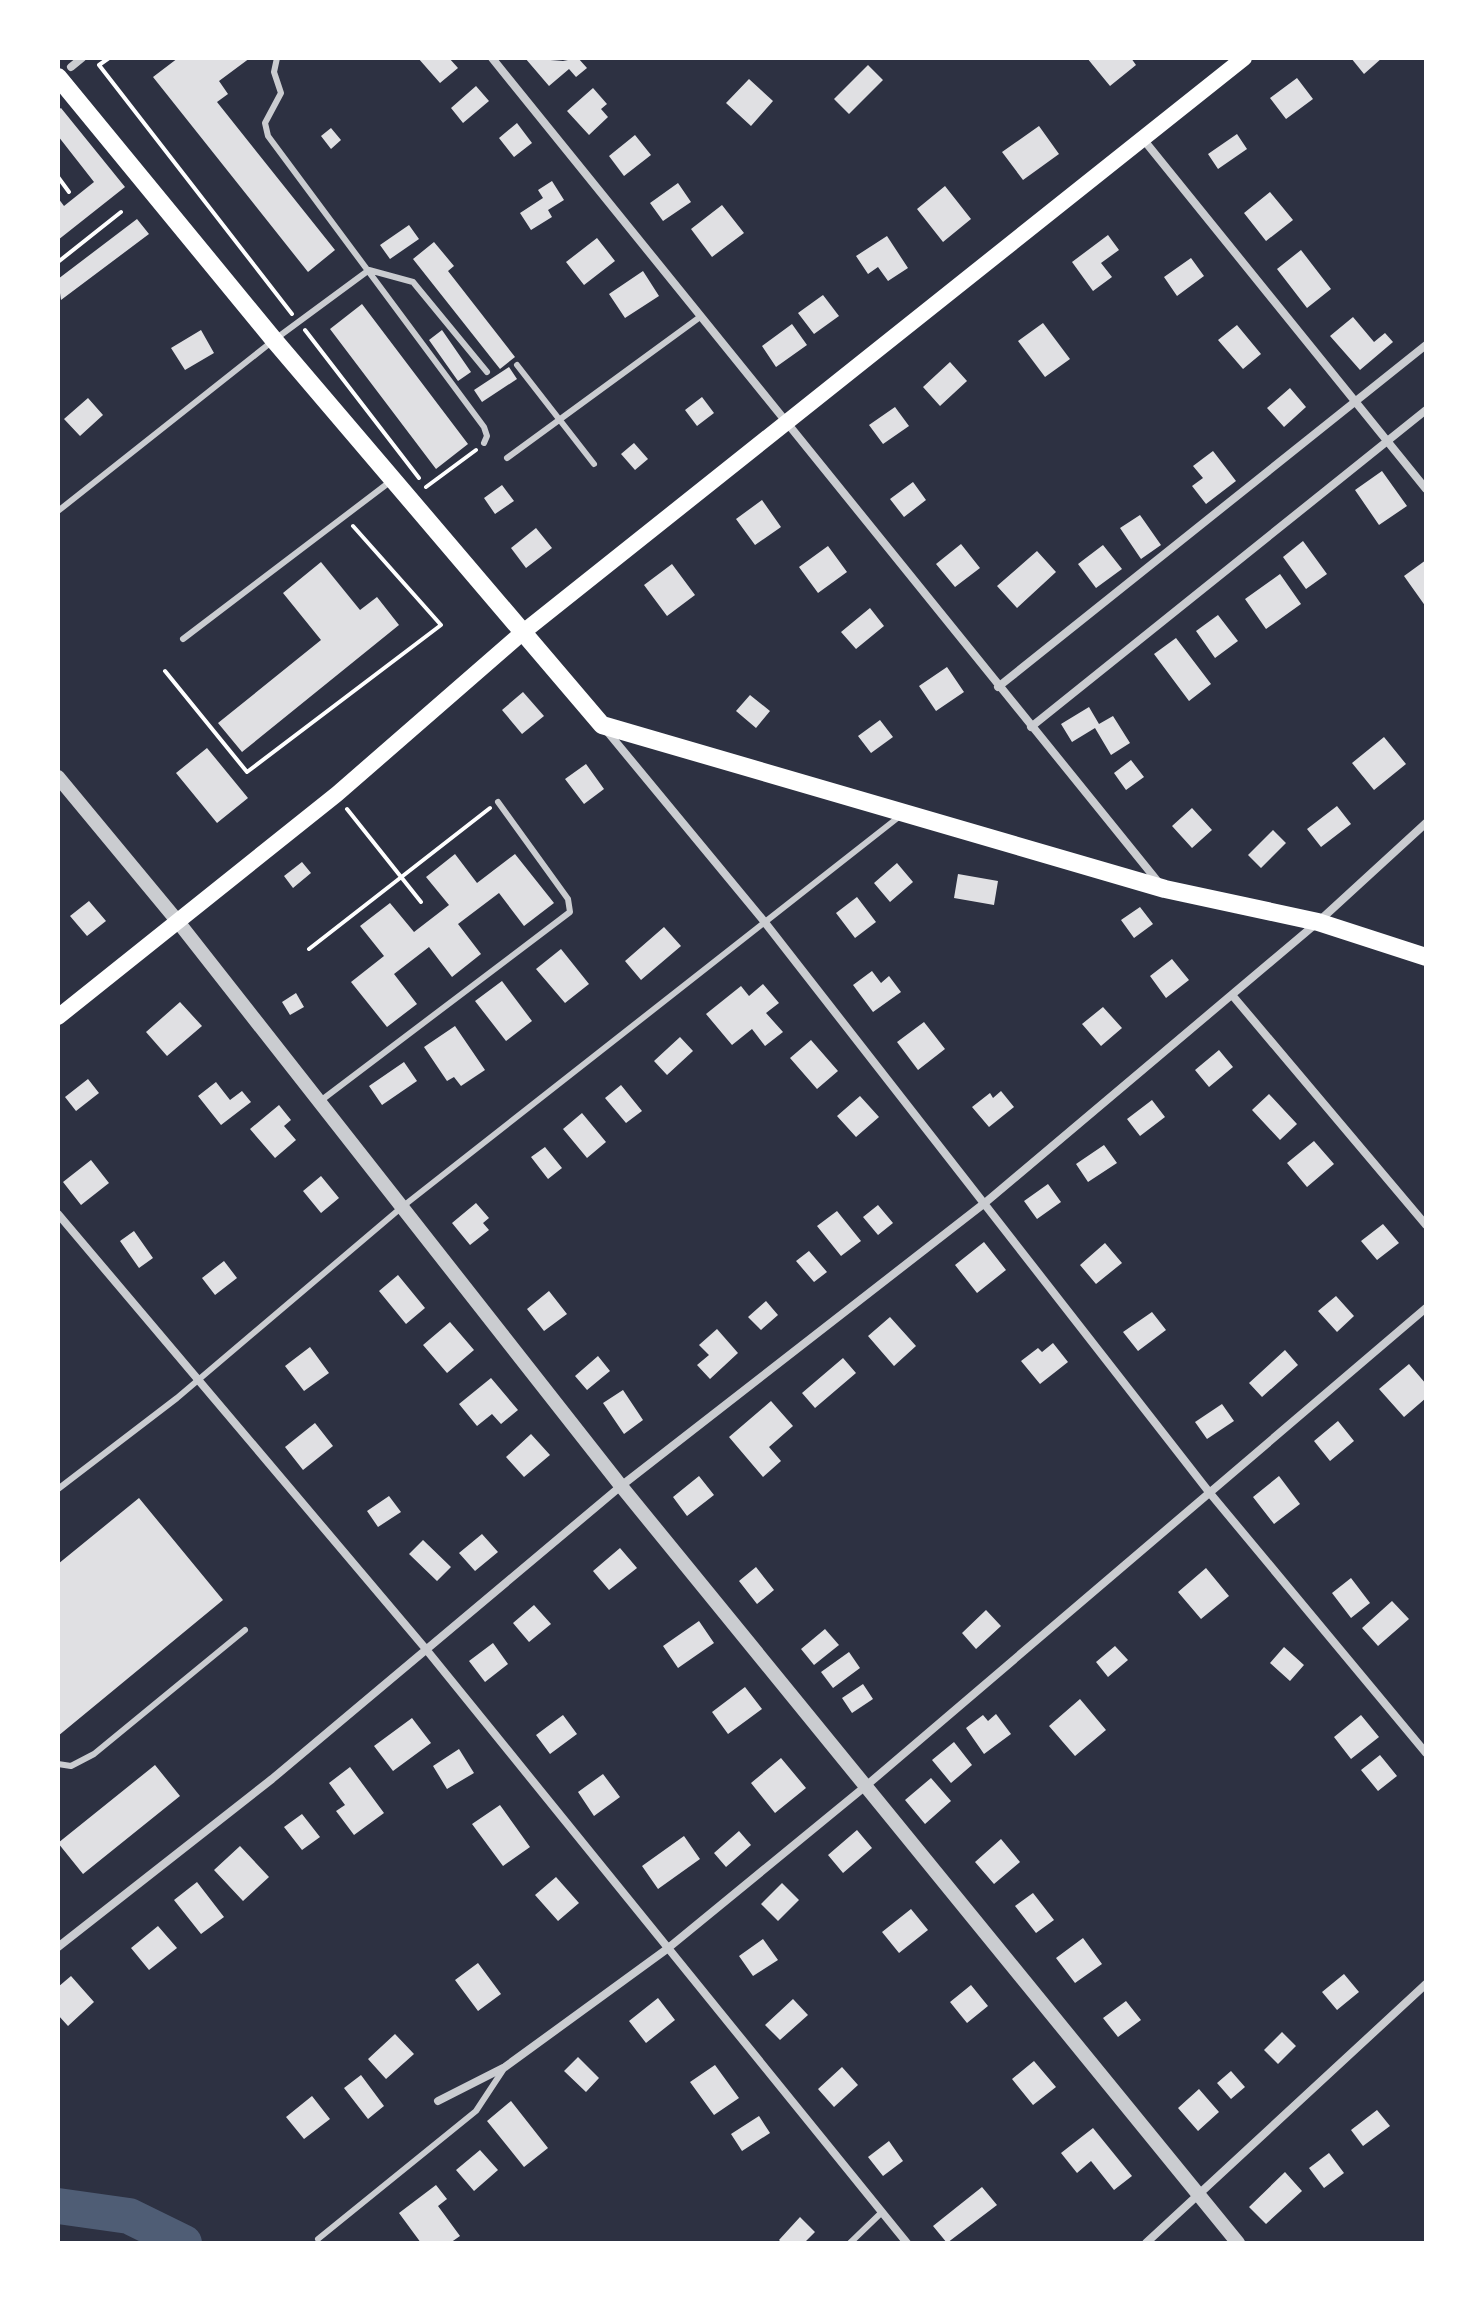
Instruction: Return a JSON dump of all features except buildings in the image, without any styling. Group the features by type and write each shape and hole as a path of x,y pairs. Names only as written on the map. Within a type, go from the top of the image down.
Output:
{"main road":[{"path":"58,1017 337,794 522,633 1244,58"},
{"path":"62,75 274,340 602,725 1165,889 1318,922 1426,957"}],"street":[{"path":"62,75 82,58"},
{"path":"492,58 998,687 1165,889"},
{"path":"1143,139 1287,322 1357,401 1426,489"},
{"path":"998,687 1426,345"},
{"path":"1031,727 1426,410"},
{"path":"602,725 763,920 986,1202 1209,1492 1426,1753"},
{"path":"58,777 179,923 621,1486 1238,2243"},
{"path":"58,1947 272,1779 621,1486 986,1202 1318,922 1426,823"},
{"path":"1232,995 1426,1225"},
{"path":"58,1214 425,1648 907,2243"},
{"path":"438,2101 505,2067 667,1949 867,1785 1426,1308"},
{"path":"1146,2243 1426,1984"}],"lane":[{"path":"277,58 274,72 280,101 268,118 265,129 484,427 487,436 484,443"},
{"path":"58,511 274,340 369,270"},
{"path":"369,270 413,282 487,372"},
{"path":"507,458 700,317"},
{"path":"517,365 594,464"},
{"path":"183,639 393,479"},
{"path":"319,1102 570,912 568,899 498,802"},
{"path":"58,1489 198,1379 402,1207 763,920 903,813"},
{"path":"58,1764 71,1766 94,1754 245,1630"},
{"path":"318,2239 476,2111 505,2067"},
{"path":"850,2243 881,2213"}],"path":[{"path":"109,58 99,65 435,498"},
{"path":"58,177 69,192"},
{"path":"58,262 121,212"},
{"path":"426,487 484,443"},
{"path":"165,671 247,772 441,625 345,517"},
{"path":"337,794 421,902"},
{"path":"309,949 498,802"}],"waterway":[{"path":"58,2206 129,2216 184,2243"}]}
